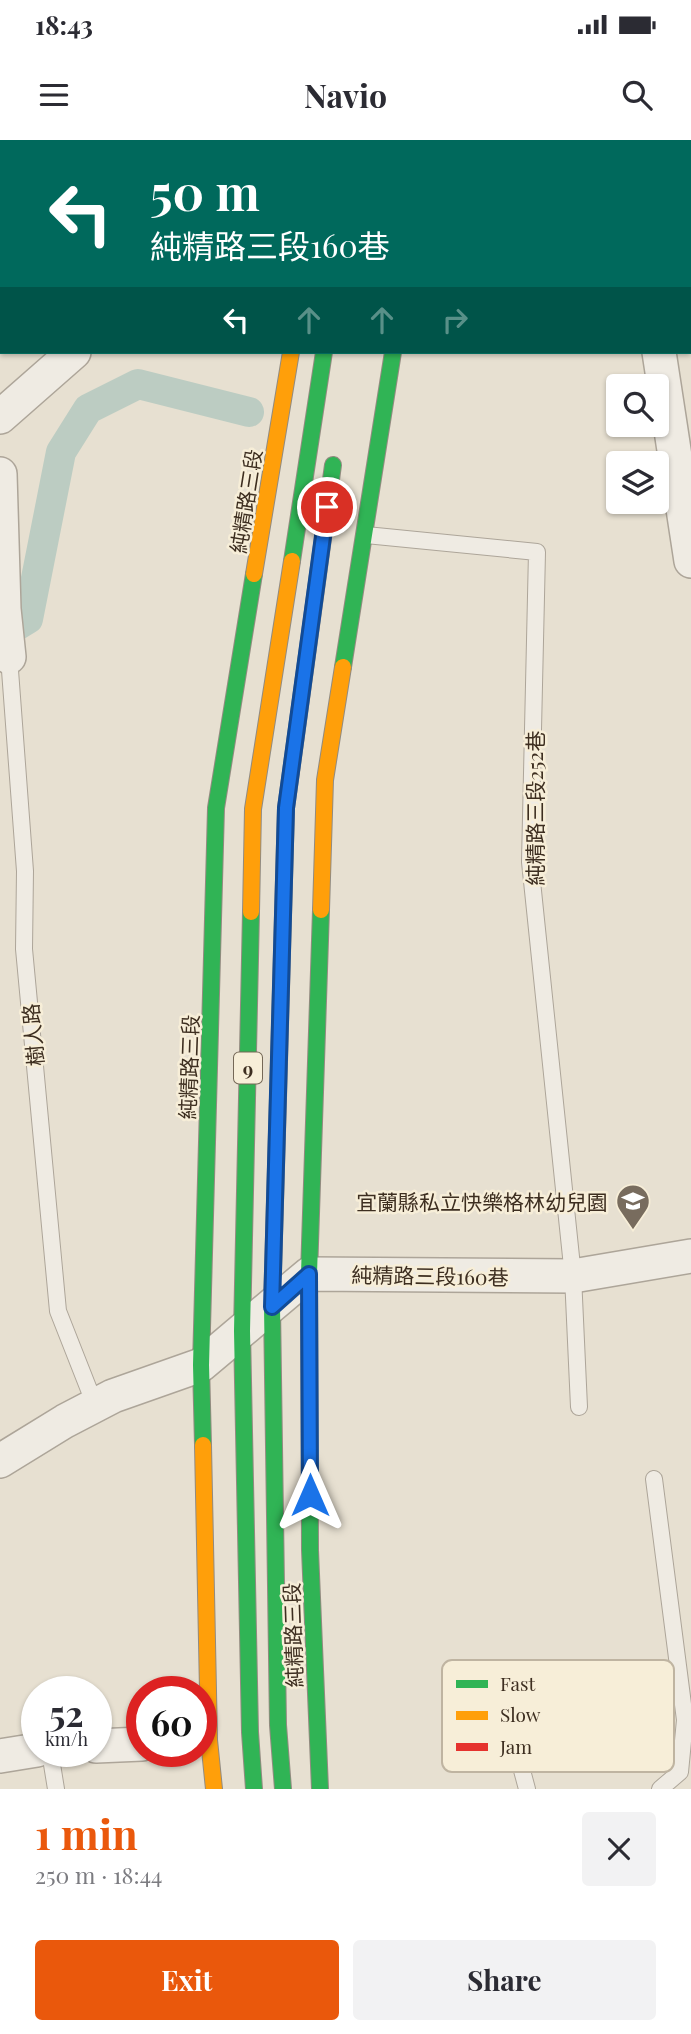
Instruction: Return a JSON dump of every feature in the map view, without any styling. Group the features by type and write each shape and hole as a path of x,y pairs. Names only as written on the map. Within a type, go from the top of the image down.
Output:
{"main road":[{"name":"純精路三段","path":"204,1676 201,1365 216,808 290,354"},
{"name":"純精路三段","path":"254,1789 250,1731 242,1331 253,809 324,354"},
{"name":"純精路三段","path":"320,1789 310,1550 309,1274 325,780 393,354"},
{"name":"純精路三段","path":"284,1789 278,1725 272,1307 286,808 334,456"},
{"name":"純精路三段","path":"210,1767 214,1789"}],"street":[{"path":"0,417 72,354"},
{"path":"659,354 672,409 691,561"},
{"path":"0,474 4,609 9,657"},
{"name":"純精路三段160巷","path":"309,1274 573,1276 691,1256"},
{"path":"0,1461 65,1421 113,1396 201,1365 309,1274"},
{"path":"0,1756 21,1753"}],"lane":[{"name":"純精路三段252巷","path":"366,535 537,552 530,862 573,1276"},
{"name":"樹人路","path":"9,657 25,871 24,949 58,1311 95,1405"},
{"path":"573,1276 579,1407"},
{"path":"654,1479 685,1720 680,1772 660,1789"},
{"path":"52,1767 56,1789"},
{"path":"522,1772 527,1789"}],"waterway":[{"path":"0,636 28,619 61,452 88,409 138,384 249,412"}],"traffic: fast":[{"path":"292,561 324,354"},
{"path":"343,667 393,354"},
{"path":"291,772 333,465"},
{"path":"203,1445 201,1365 216,808 254,574"},
{"path":"320,1789 310,1550 309,1274 321,910"},
{"path":"251,912 242,1331 250,1732 254,1789"},
{"path":"278,1098 272,1307 278,1725 283,1789"}],"traffic: slow":[{"path":"254,574 291,354"},
{"path":"251,912 253,809 292,561"},
{"path":"321,910 325,780 343,667"},
{"path":"203,1445 209,1740 214,1789"}],"traffic: jam":[{"path":"278,1098 286,808 291,772"}],"place":[{"name":"宜蘭縣私立快樂格林幼兒園","path":"633,1231"}],"route":[{"path":"310,1495 309,1274 272,1307 286,808 327,507"}]}
